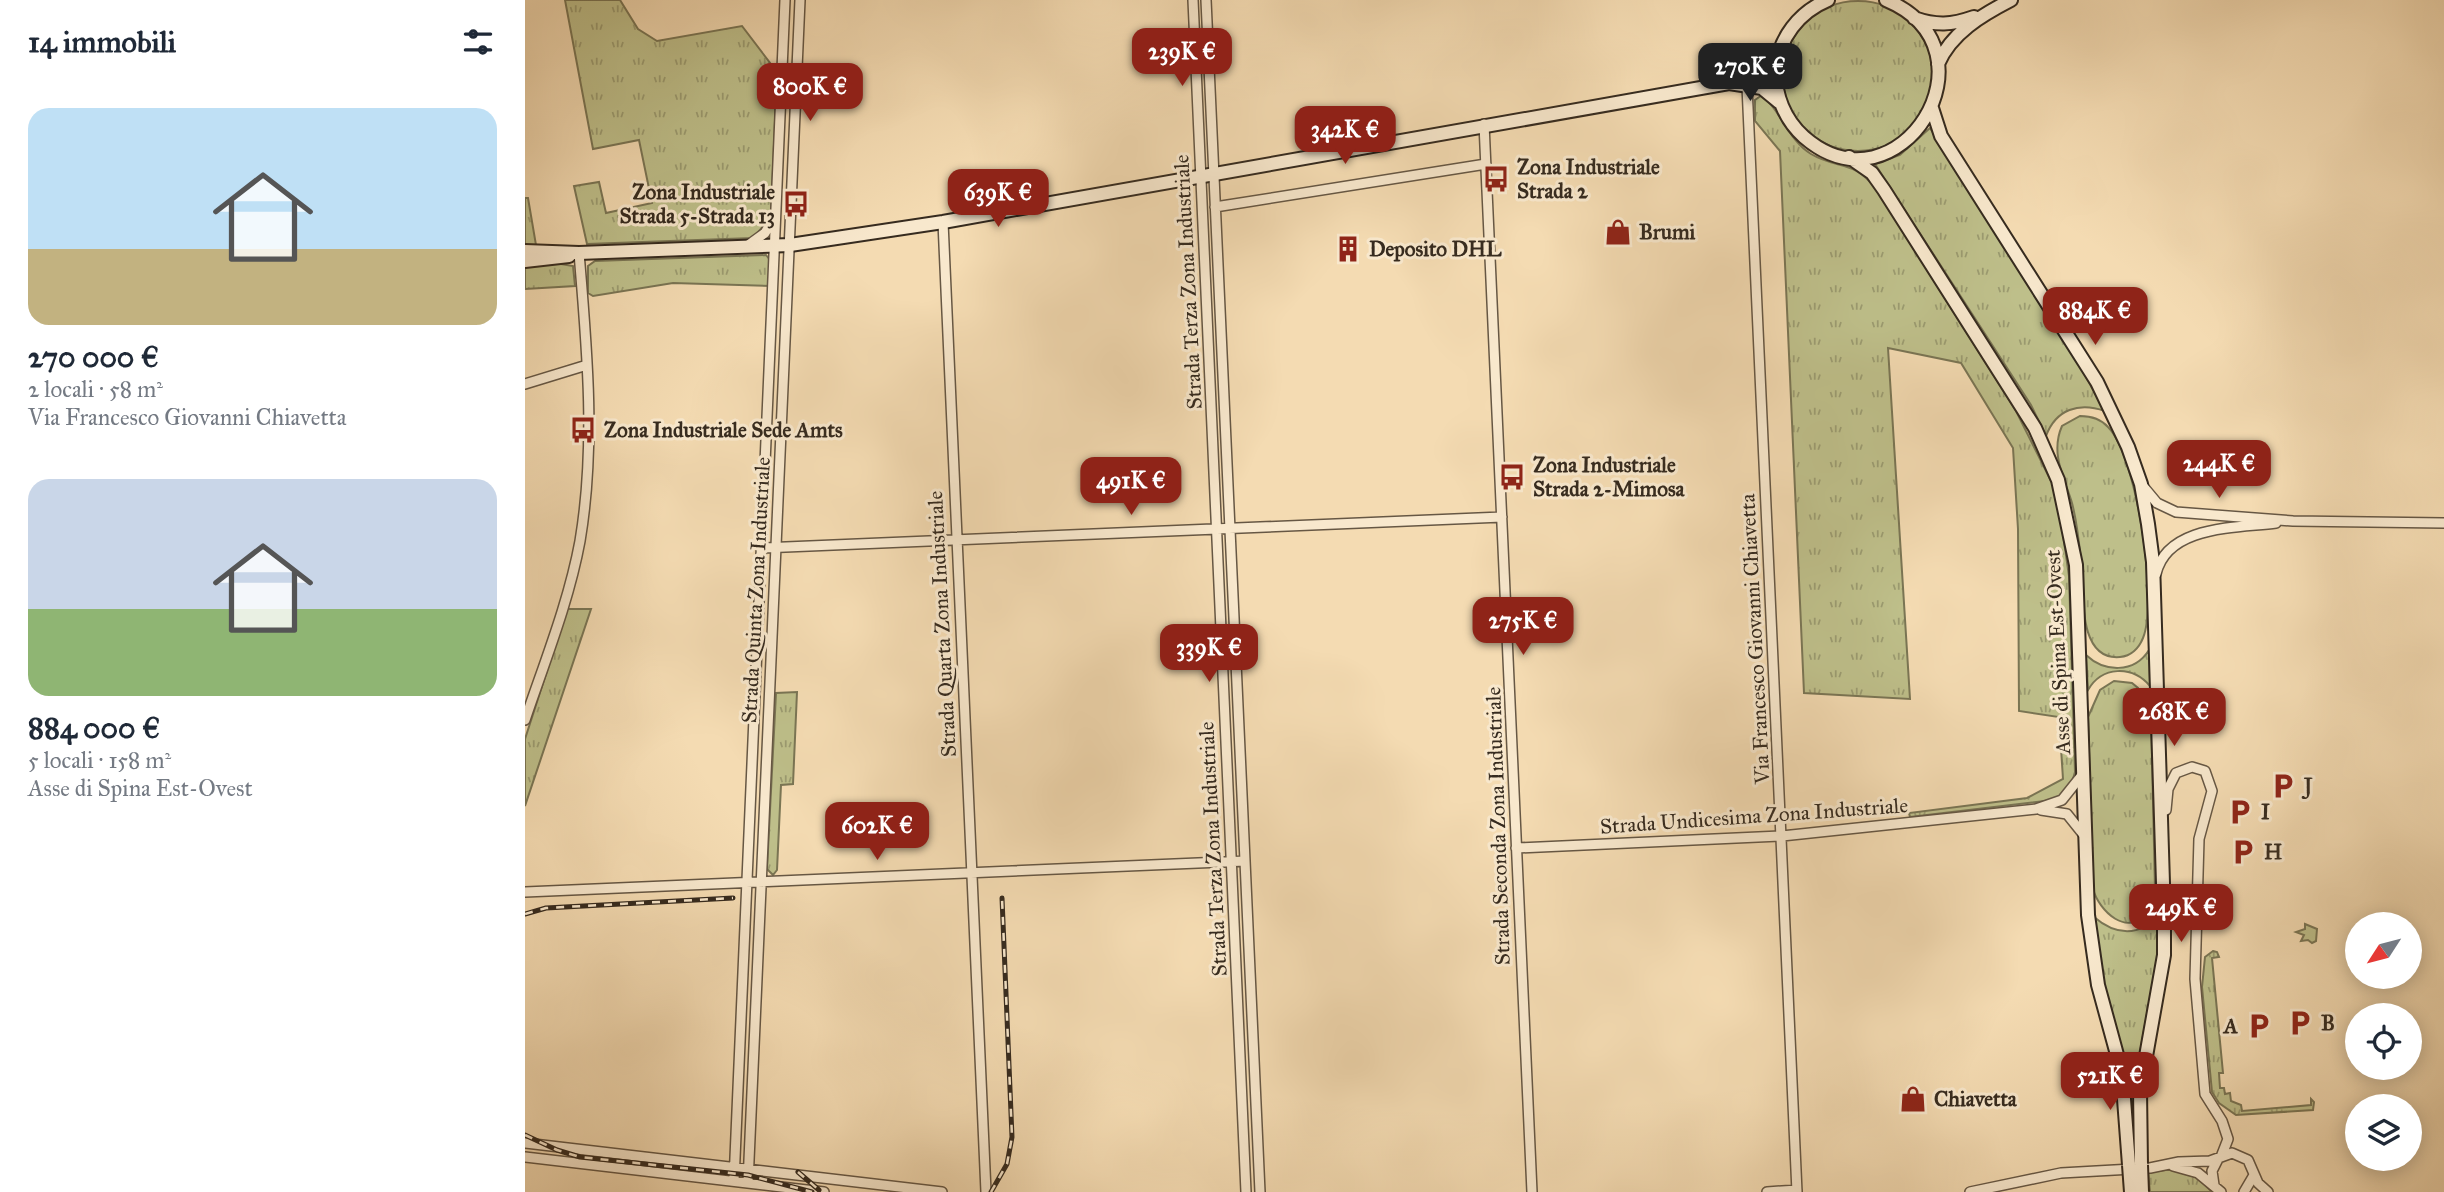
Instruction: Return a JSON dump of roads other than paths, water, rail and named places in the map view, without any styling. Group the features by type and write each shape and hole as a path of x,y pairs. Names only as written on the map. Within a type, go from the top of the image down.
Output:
{"main road":[{"path":"525,251 579,253 790,245 943,222 1484,124 1729,83 1766,64 1781,49 1811,0"},
{"path":"1801,17 1828,0"},
{"path":"1886,0 1914,18 1930,24 1951,25 1988,12 2011,0"},
{"path":"1938,64 1956,37 1988,12"},
{"path":"1729,83 1762,88 1782,106 1795,127 1809,141 1831,153 1849,157 1875,155 1899,146 1918,130 1932,108 1938,83 1938,64 1930,39 1914,18"},
{"path":"1781,49 1776,74 1782,106"},
{"path":"1932,108 1941,136 2115,414 2141,484 2150,537 2154,593 2164,954 2140,1090 2135,1165 2130,1192"},
{"name":"Asse di Spina Est-Ovest","path":"1849,157 1872,173 1892,201 2035,428 2058,480 2076,565 2091,953 2122,1073 2135,1165"},
{"path":"525,261 565,258 579,253"},
{"path":"2135,1165 2142,1192"}],"street":[{"name":"Strada Quinta Zona Industriale","path":"734,1181 785,0"},
{"name":"Strada Quinta Zona Industriale","path":"748,1182 800,0"},
{"name":"Strada Terza Zona Industriale","path":"1193,0 1246,1192"},
{"name":"Strada Terza Zona Industriale","path":"1206,0 1260,1192"},
{"name":"Via Francesco Giovanni Chiavetta","path":"1747,86 1797,1191"},
{"name":"Strada Seconda Zona Industriale","path":"1484,124 1532,1192"},
{"path":"1215,207 1486,164"},
{"path":"745,247 769,229 776,211"},
{"name":"Strada Quarta Zona Industriale","path":"943,222 986,1192"},
{"path":"525,720 579,543 589,459 579,253"},
{"path":"1205,296 1219,297"},
{"path":"525,384 586,365"},
{"path":"2141,484 2157,503 2168,510 2293,521 2444,523"},
{"path":"761,548 1502,517"},
{"path":"2154,593 2161,559 2175,545 2220,529 2293,521"},
{"path":"759,603 773,603"},
{"path":"1223,678 1238,678"},
{"path":"2162,881 2168,855 2168,789 2172,777 2182,768 2199,768 2210,779 2213,790 2199,839 2196,1006 2205,1094 2222,1121 2228,1139 2211,1171 2217,1188"},
{"path":"2036,809 2062,800 2083,774"},
{"path":"2036,809 2067,814 2078,824 2086,840"},
{"name":"Strada Undicesima Zona Industriale","path":"1516,848 1781,836 2036,809"},
{"path":"525,892 1245,861"},
{"path":"1233,906 1247,906"},
{"path":"740,1040 754,1040"},
{"path":"1242,1099 1255,1098"},
{"path":"525,1143 938,1192"},
{"path":"570,1163 571,1149"},
{"path":"1970,1192 2061,1173 2161,1165 2219,1158 2232,1153 2243,1156 2268,1192"},
{"path":"525,1157 824,1192"},
{"path":"2161,1165 2198,1172 2217,1188"},
{"path":"1246,1175 1259,1175"},
{"path":"2245,1192 2254,1175"},
{"path":"1767,1192 1797,1191"}],"railway":[{"path":"525,914 546,908 733,898"},
{"path":"991,1192 1007,1164 1012,1137 1002,898"},
{"path":"525,1135 580,1157 748,1175 812,1192"},
{"path":"798,1172 819,1190"}],"place":[{"name":"Zona Industriale Strada 2","path":"1496,179"},
{"name":"Zona Industriale Strada 5-Strada 13","path":"796,204"},
{"name":"Brumi","path":"1618,232"},
{"name":"Deposito DHL","path":"1348,249"},
{"name":"Zona Industriale Sede Amts","path":"583,430"},
{"name":"Zona Industriale Strada 2-Mimosa","path":"1512,477"},
{"name":"J","path":"2283,786"},
{"name":"I","path":"2240,812"},
{"name":"H","path":"2243,852"},
{"name":"B","path":"2300,1023"},
{"name":"A","path":"2259,1026"},
{"name":"Chiavetta","path":"1913,1099"}]}
